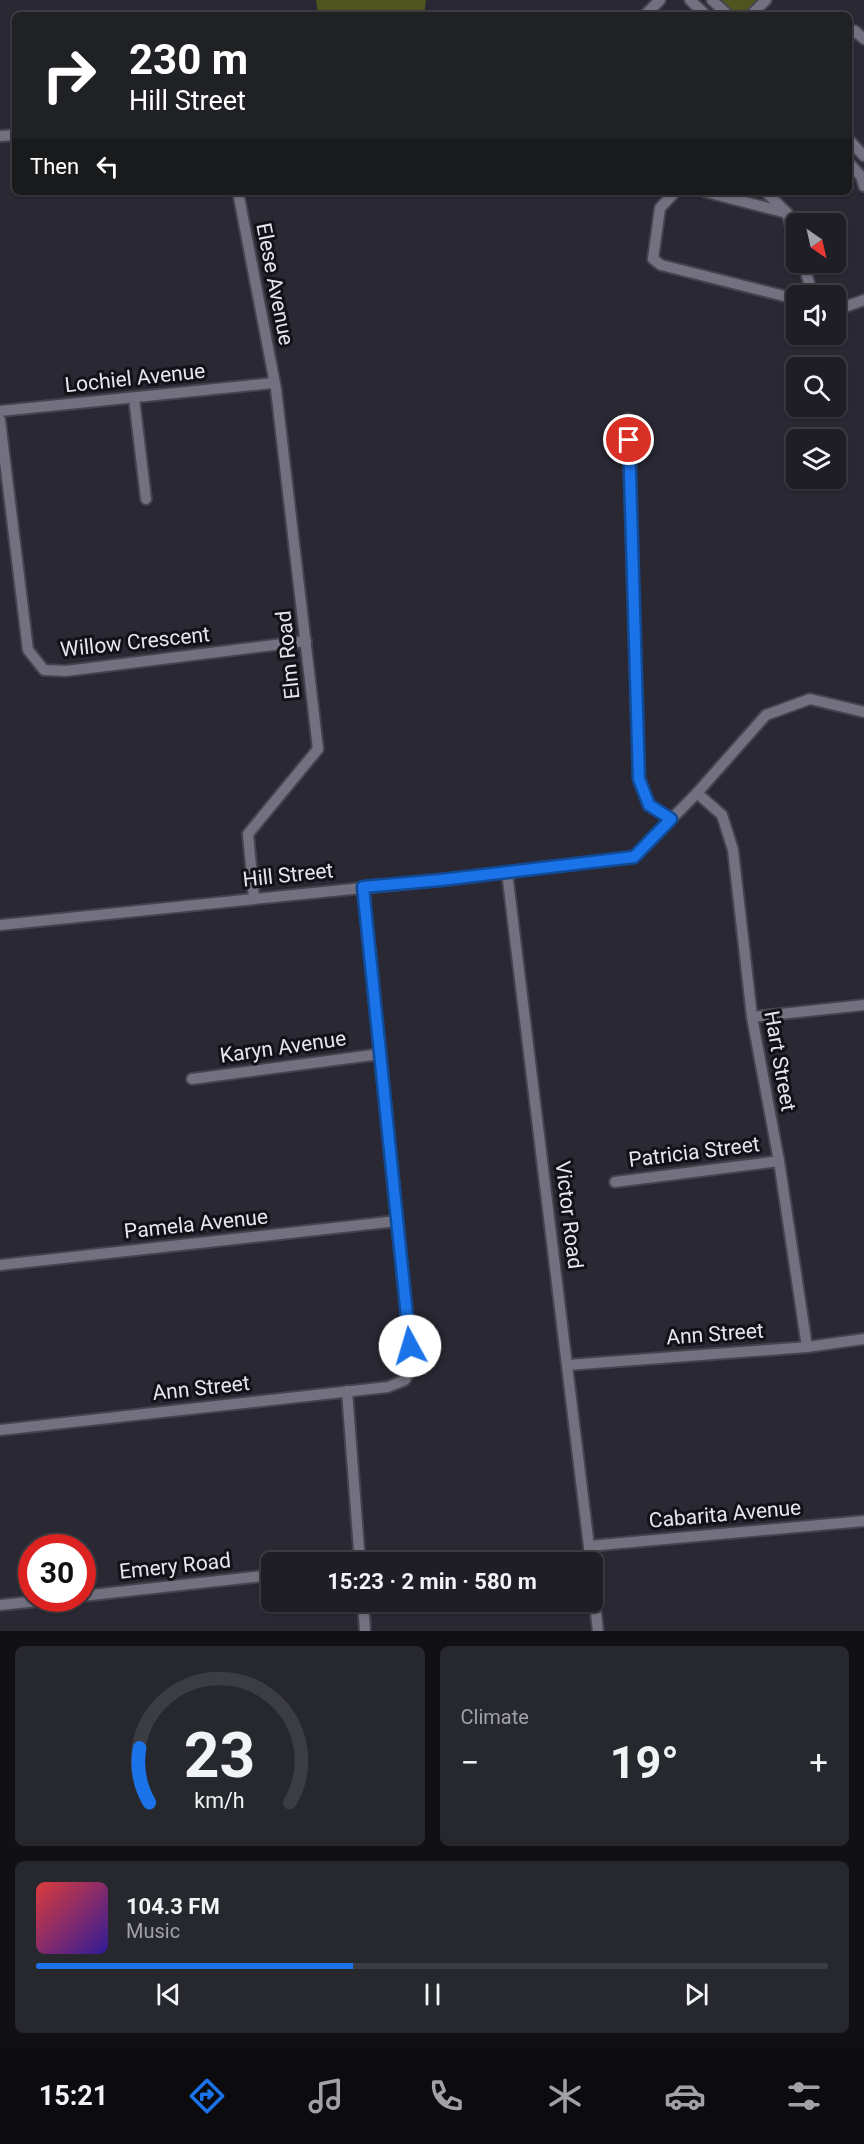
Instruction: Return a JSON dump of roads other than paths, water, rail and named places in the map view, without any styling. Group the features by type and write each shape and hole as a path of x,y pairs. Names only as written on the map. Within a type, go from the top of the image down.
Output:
{"street":[{"path":"648,12 660,0"},
{"path":"690,0 703,12"},
{"path":"712,0 725,12"},
{"path":"754,12 766,0"},
{"path":"852,34 855,31 864,39"},
{"path":"852,143 864,156"},
{"path":"852,166 861,176 864,186"},
{"name":"Elese Avenue","path":"239,195 273,383"},
{"path":"672,195 660,208 652,259 661,265 786,296"},
{"path":"718,195 787,213"},
{"path":"769,195 787,213"},
{"path":"846,306 864,300"},
{"name":"Lochiel Avenue","path":"0,411 273,383"},
{"name":"Elm Road","path":"254,898 248,834 318,749 276,389 273,383"},
{"path":"134,398 146,499"},
{"path":"628,419 639,779 649,805 671,819"},
{"name":"Willow Crescent","path":"0,420 28,650 44,670 66,672 306,641"},
{"name":"Hill Street","path":"0,925 471,877 634,857 697,793 766,715 810,699 864,712"},
{"path":"850,708 864,719"},
{"name":"Hart Street","path":"697,793 722,815 733,850 752,1017 779,1161 807,1347"},
{"name":"Victor Road","path":"507,872 590,1552"},
{"path":"363,887 397,1221"},
{"path":"752,1017 864,1005"},
{"name":"Karyn Avenue","path":"192,1079 380,1054"},
{"name":"Patricia Street","path":"615,1182 779,1161"},
{"name":"Ann Street","path":"0,1430 388,1387 405,1380 412,1367 397,1221"},
{"name":"Pamela Avenue","path":"0,1265 397,1221"},
{"name":"Ann Street","path":"568,1365 807,1347 864,1339"},
{"path":"347,1391 359,1552"},
{"name":"Cabarita Avenue","path":"589,1546 864,1521"},
{"name":"Emery Road","path":"96,1594 261,1576"},
{"path":"0,1605 18,1603"},
{"path":"364,1612 365,1631"},
{"path":"596,1612 598,1631"}]}
